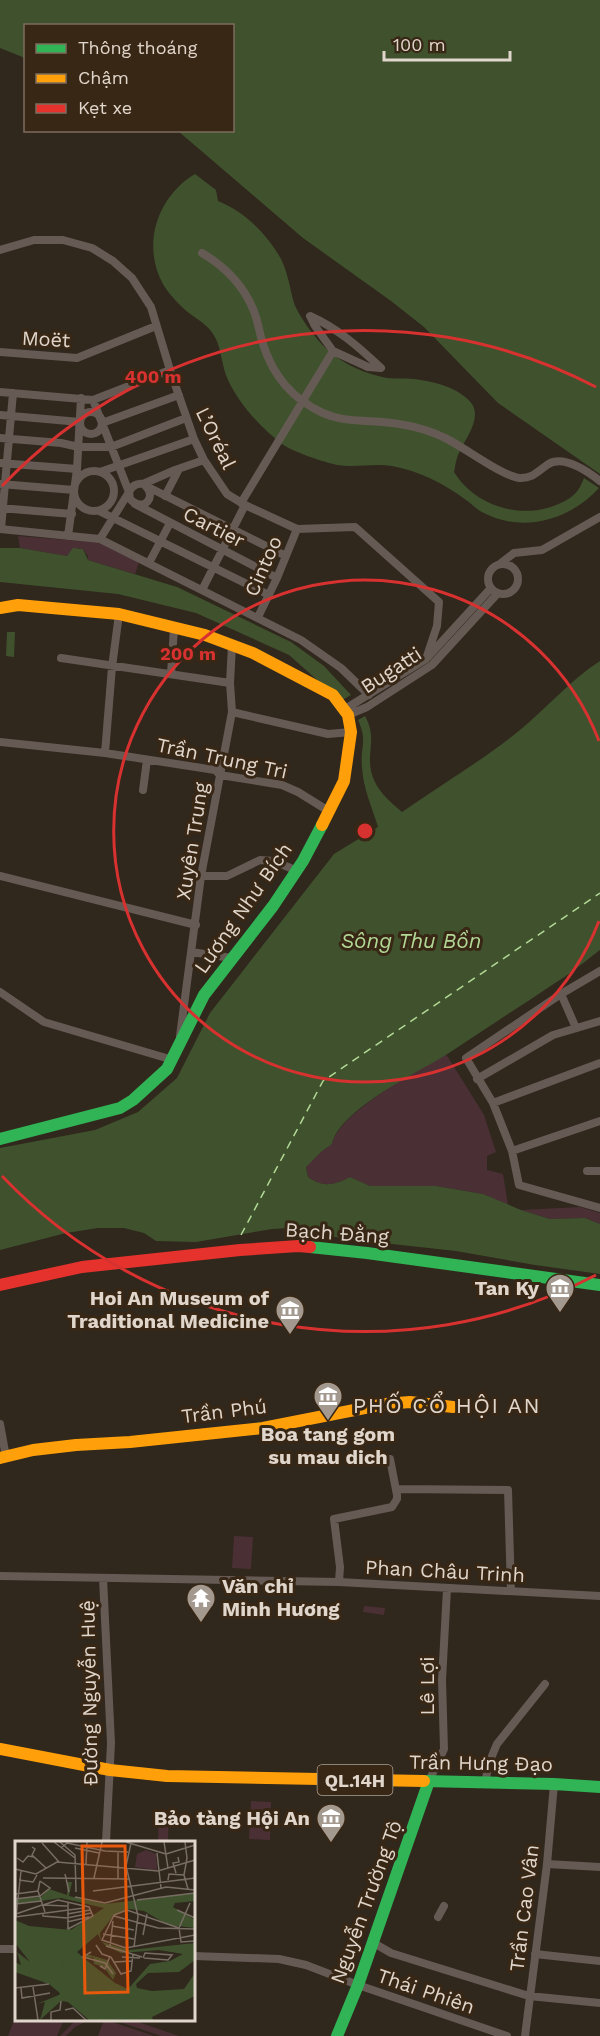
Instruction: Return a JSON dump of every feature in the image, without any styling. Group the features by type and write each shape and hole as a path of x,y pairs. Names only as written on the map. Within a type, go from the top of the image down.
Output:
{"street":[{"name":"L’Oréal","path":"0,250 34,240 63,240 92,248 113,261 132,278 151,307 194,439 204,460 227,494 297,529 356,527 439,602 437,626 426,659"},
{"path":"202,253 222,267 245,294 254,310 262,343 274,372 286,389 302,402 325,414 346,420 394,423 443,436 499,470 517,478 531,477 548,464 559,461 580,468 600,481"},
{"path":"310,316 344,336 381,368 368,367 333,351 310,316"},
{"name":"Moët","path":"0,352 77,358 156,326"},
{"path":"202,590 243,504 333,351"},
{"path":"0,392 93,400 170,370"},
{"path":"13,393 11,416 5,438 1,529 100,540 301,640 341,668 369,695"},
{"path":"102,423 97,414 90,412 83,415 80,422 83,431 88,434 98,432 102,423 178,395"},
{"path":"68,536 77,469 81,398"},
{"path":"93,400 130,499 135,504 146,503 150,498 150,491 143,484"},
{"path":"0,415 80,422"},
{"path":"5,438 79,447 111,447 186,418"},
{"path":"194,439 100,472 88,472 78,479 74,490 75,496 81,507 99,511 269,596"},
{"path":"100,540 112,518 136,484 143,484 204,460"},
{"path":"4,463 77,469"},
{"path":"165,496 179,469"},
{"path":"100,472 113,484 113,500"},
{"path":"3,484 74,490"},
{"path":"143,484 286,556"},
{"path":"99,511 113,500 129,492"},
{"name":"Cartier","path":"135,504 277,578"},
{"path":"2,508 72,514"},
{"path":"494,591 488,579 495,566 514,553 542,550 600,516"},
{"path":"149,563 171,523"},
{"name":"Cintoo","path":"258,617 297,529"},
{"path":"494,591 508,594 518,583 517,572 514,568 500,564"},
{"path":"0,608 18,604 119,614 205,635 253,653 333,695 347,712 369,695 426,659 494,591"},
{"name":"Bugatti","path":"347,712 367,707 432,665 494,591"},
{"path":"105,753 119,614"},
{"path":"171,674 174,628"},
{"name":"Xuyên Trung","path":"179,1042 201,876 232,712 230,683 232,645"},
{"path":"61,658 230,683"},
{"path":"232,712 328,734 351,732"},
{"name":"Lương Như Bích","path":"173,1060 179,1042 204,995 273,906 303,861 327,810 336,799 344,781 351,732 347,712"},
{"name":"Trần Trung Tri","path":"0,741 105,753 215,770 220,775 282,785 327,810"},
{"path":"143,790 147,759"},
{"path":"201,876 227,876 261,860 274,861 295,870"},
{"path":"0,876 196,925"},
{"path":"190,952 232,958"},
{"path":"600,971 561,994 466,1058 493,1103 512,1151 519,1185 600,1208"},
{"path":"0,992 44,1022 173,1060 167,1069 133,1100 120,1108 0,1139"},
{"path":"561,994 576,1028"},
{"path":"477,1079 553,1035 600,1021"},
{"path":"493,1103 600,1063"},
{"path":"512,1151 600,1121"},
{"path":"587,1171 600,1171"},
{"name":"Bạch Đằng","path":"0,1285 82,1267 298,1246 367,1252 600,1286"},
{"name":"Trần Phú","path":"3,1457 33,1450 76,1445 130,1442 263,1428 385,1404 410,1402 453,1407"},
{"path":"0,1424 3,1457"},
{"path":"339,1582 340,1567 334,1519 392,1507 397,1499 397,1489 390,1459"},
{"path":"397,1489 508,1490 512,1591"},
{"name":"Phan Châu Trinh","path":"0,1576 339,1582 600,1596"},
{"name":"Đường Nguyễn Huệ","path":"103,1578 111,1743 106,1841"},
{"name":"Lê Lợi","path":"429,1781 444,1749 442,1680 447,1589"},
{"path":"485,1783 496,1744 545,1684"},
{"name":"QL.14H","path":"0,1749 110,1770"},
{"name":"Trần Hưng Đạo","path":"110,1770 167,1776 554,1784 600,1787"},
{"name":"Nguyễn Trường Tộ","path":"337,2036 358,1985 429,1781"},
{"name":"Trần Cao Vân","path":"525,2036 547,1864 554,1784"},
{"path":"547,1864 600,1867"},
{"path":"438,1917 444,1906"},
{"path":"372,1942 401,1956 529,1996 600,2003"},
{"path":"0,1949 15,1948"},
{"path":"535,1954 600,1961"},
{"name":"Thái Phiên","path":"195,1956 279,1959 306,1965 507,2036"}],"shaded area":[{"path":"18,536 102,543 139,562 135,574 88,560 83,549 77,548 67,556 20,548"},
{"path":"446,1054 484,1115 496,1152 487,1156 487,1170 503,1174 508,1205 483,1194 436,1186 370,1186 350,1177 339,1182 324,1184 308,1177 306,1166 332,1144 349,1119 381,1093"},
{"path":"580,1207 600,1213 600,1224 585,1218 550,1219 521,1210"},
{"path":"234,1536 253,1537 251,1569 232,1568"},
{"path":"364,1606 385,1608 384,1615 363,1612"},
{"path":"251,1801 271,1802 270,1840 249,1839"},
{"path":"159,1812 169,1812 168,1841 158,1841"},
{"path":"15,2018 15,2021 64,2021 57,2036 8,2036"},
{"path":"75,2021 87,2021 75,2027 66,2036 60,2036"},
{"path":"104,2021 109,2021 154,2036 98,2036"},
{"path":"117,2021 135,2021 179,2036 161,2036"}],"water":[{"path":"0,0 600,0 600,474 498,403 424,327 303,238 179,132 234,132 234,24 24,24 24,58 0,48"},
{"path":"195,174 216,190 218,201 246,217 276,250 287,275 296,309 309,329 335,356 371,374 387,378 421,380 446,386 467,398 475,410 474,423 458,455 454,472 473,493 499,506 528,511 556,505 566,500 576,492 584,478 599,488 588,499 561,515 546,520 515,522 481,512 449,488 412,471 385,465 337,465 282,444 245,408 227,377 213,333 173,298 163,284 157,269 154,237 157,222 171,195"},
{"path":"0,548 20,548 67,556 73,548 83,549 88,560 177,587 291,642 324,666 351,695 341,701 289,655 196,613 118,594 0,582"},
{"path":"7,632 15,632 14,657 6,656"},
{"name":"Sông Thu Bồn","path":"600,661 600,950 570,973 449,1053 382,1092 349,1118 338,1131 332,1144 306,1167 308,1177 324,1184 339,1182 350,1177 370,1186 436,1186 483,1194 550,1219 585,1218 600,1224 600,1274 456,1251 346,1239 290,1228 196,1242 156,1241 144,1233 124,1228 98,1228 66,1233 0,1250 0,1148 95,1130 138,1112 177,1078 210,1013 334,854 378,827 364,782 363,739 358,720 365,716 369,724 370,764 373,777 379,789 402,812 506,741"}],"ferry route":[{"path":"241,1235 323,1081 600,893"}],"traffic: fast":[{"path":"0,1139 120,1108 133,1100 167,1069 204,995 273,906 303,861 322,825"},
{"path":"310,1247 600,1285"},
{"path":"424,1781 600,1787"},
{"path":"337,2036 358,1985 429,1781"}],"traffic: slow":[{"path":"0,608 18,605 119,614 205,635 253,653 333,695 348,715 351,732 344,781 322,825"},
{"path":"0,1458 33,1450 76,1445 130,1442 263,1428 385,1404 410,1402 453,1407"},
{"path":"0,1749 110,1770 167,1776 424,1781"}],"traffic: jam":[{"path":"0,1285 82,1267 240,1250 310,1247"}],"place":[{"name":"Tan Ky","path":"560,1314"},
{"name":"Hoi An Museum of Traditional Medicine","path":"290,1336"},
{"name":"Boa tang gom su mau dich","path":"328,1422"},
{"name":"Văn chỉ Minh Hương","path":"201,1624"},
{"name":"Bảo tàng Hội An","path":"331,1844"}],"district":[{"name":"PHỐ CỔ HỘI AN","path":"447,1405"}]}
